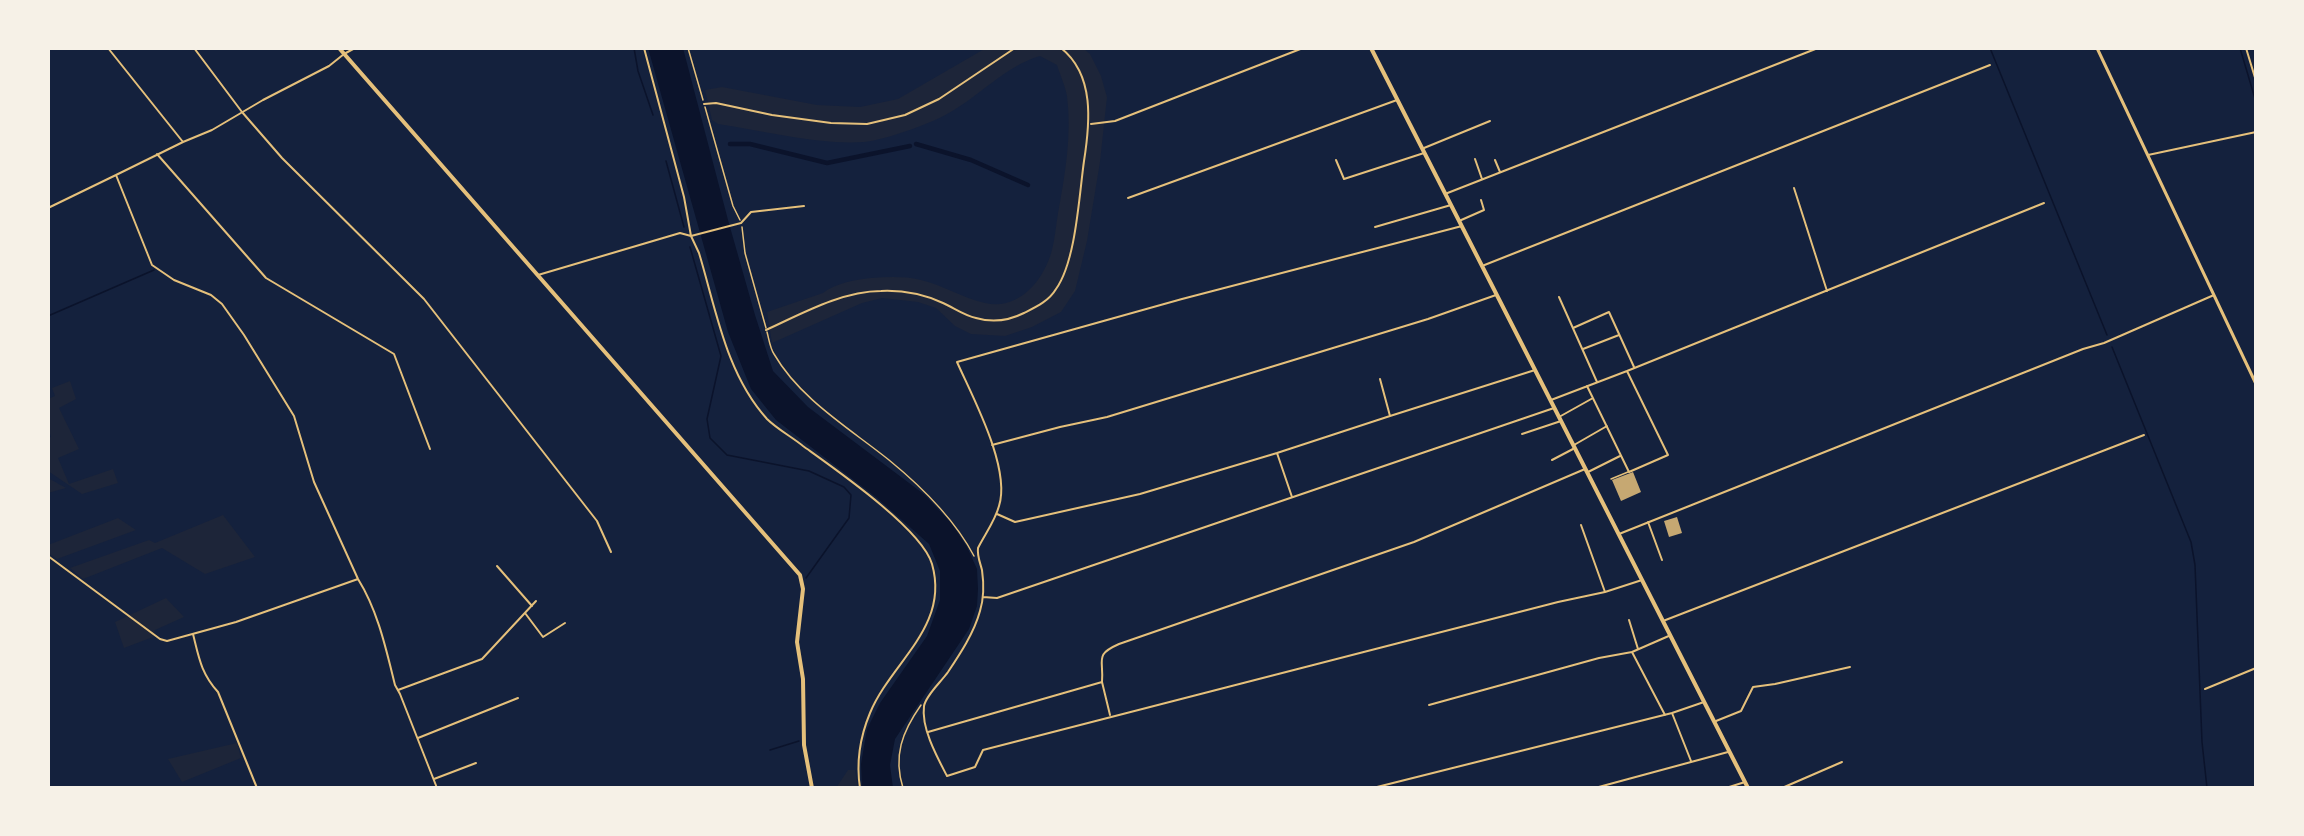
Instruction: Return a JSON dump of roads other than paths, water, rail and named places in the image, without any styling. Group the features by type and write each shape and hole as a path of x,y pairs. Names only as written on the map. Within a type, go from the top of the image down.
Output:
{"main road":[{"path":"339,48 801,577 803,589 797,642 803,679 804,745 812,788"},
{"path":"1371,48 1748,788"}],"street":[{"path":"108,48 183,142"},
{"path":"194,48 242,112 282,158 424,299 597,521 611,552"},
{"path":"48,208 157,154 212,130 329,66 355,48"},
{"path":"644,48 684,197 691,236 699,252 731,361 749,397 769,421 903,523 923,545 932,562 937,587 933,605 921,637 870,711 859,745 860,788"},
{"path":"704,104 716,103 772,115 831,123 867,124 905,115 939,99 1015,48"},
{"path":"766,330 814,308 853,295 879,291 920,294 974,318 999,322 1037,307 1058,288 1069,258 1090,124 1083,77 1073,57 1061,48"},
{"path":"1090,124 1115,121 1303,48"},
{"path":"1445,194 1818,48"},
{"path":"2097,48 2256,384"},
{"path":"2246,48 2256,81"},
{"path":"1482,266 1990,65"},
{"path":"1128,198 1397,100"},
{"path":"1336,160 1344,179 1423,151 1490,121"},
{"path":"2148,155 2256,132"},
{"path":"157,154 266,278 394,354 430,449"},
{"path":"1474,159 1482,179"},
{"path":"1495,160 1500,172"},
{"path":"116,175 152,265 174,280 210,295 222,304 294,416 314,482 366,592 398,690 437,788"},
{"path":"1794,188 1827,291"},
{"path":"1459,221 1484,210 1481,200"},
{"path":"1551,400 2044,203"},
{"path":"1375,227 1451,205"},
{"path":"538,275 680,233 691,236 741,223 752,212 804,206"},
{"path":"1462,226 1182,299 957,362 992,445 1001,481 999,506 978,548 977,555 983,577 980,613 949,670 924,704 924,718 928,732 947,776 975,767 983,750 1558,602 1605,592 1642,580"},
{"path":"992,445 1107,417 1428,319 1497,295"},
{"path":"1619,534 2083,349 2104,343 2214,295"},
{"path":"1559,297 1597,382"},
{"path":"1573,328 1608,312 1634,367"},
{"path":"1583,349 1619,335"},
{"path":"996,514 1015,522 1140,494 1277,453 1535,370"},
{"path":"1611,479 1668,455 1627,370"},
{"path":"1380,379 1390,416"},
{"path":"1587,386 1629,472"},
{"path":"1522,434 1560,419 1593,398"},
{"path":"983,597 997,598 1555,408"},
{"path":"1552,459 1607,426"},
{"path":"1663,621 2144,435"},
{"path":"1277,453 1292,497"},
{"path":"1111,716 1107,708 1100,665 1105,650 1414,542 1621,455"},
{"path":"1648,522 1662,560"},
{"path":"1581,525 1605,592"},
{"path":"48,556 160,639 167,641 271,610 358,579"},
{"path":"497,566 532,606"},
{"path":"398,690 482,659 536,601"},
{"path":"525,613 543,637 565,623"},
{"path":"1629,620 1638,650"},
{"path":"193,634 200,664 208,681 218,692 257,788"},
{"path":"1429,705 1599,658 1632,652 1671,635"},
{"path":"1632,652 1665,715"},
{"path":"1714,722 1741,711 1753,687 1850,667"},
{"path":"2205,689 2256,668"},
{"path":"928,732 1102,682"},
{"path":"418,738 518,698"},
{"path":"1373,788 1665,715 1704,702"},
{"path":"1672,713 1692,762"},
{"path":"1595,788 1730,752"},
{"path":"1782,788 1842,762"},
{"path":"434,779 476,763"},
{"path":"1726,788 1745,782"}],"waterway":[{"path":"634,48 638,71 653,115"},
{"path":"1990,48 2107,335"},
{"path":"2240,48 2256,102"},
{"path":"730,144 750,144 827,163 910,146"},
{"path":"916,144 971,160 1028,185"},
{"path":"666,161 684,227"},
{"path":"690,247 721,356 707,419 710,438 727,455 809,471 844,487 851,495 849,518 806,578"},
{"path":"48,316 154,270"},
{"path":"2112,347 2191,542 2195,565 2202,742 2207,788"},
{"path":"770,750 799,741"}]}
